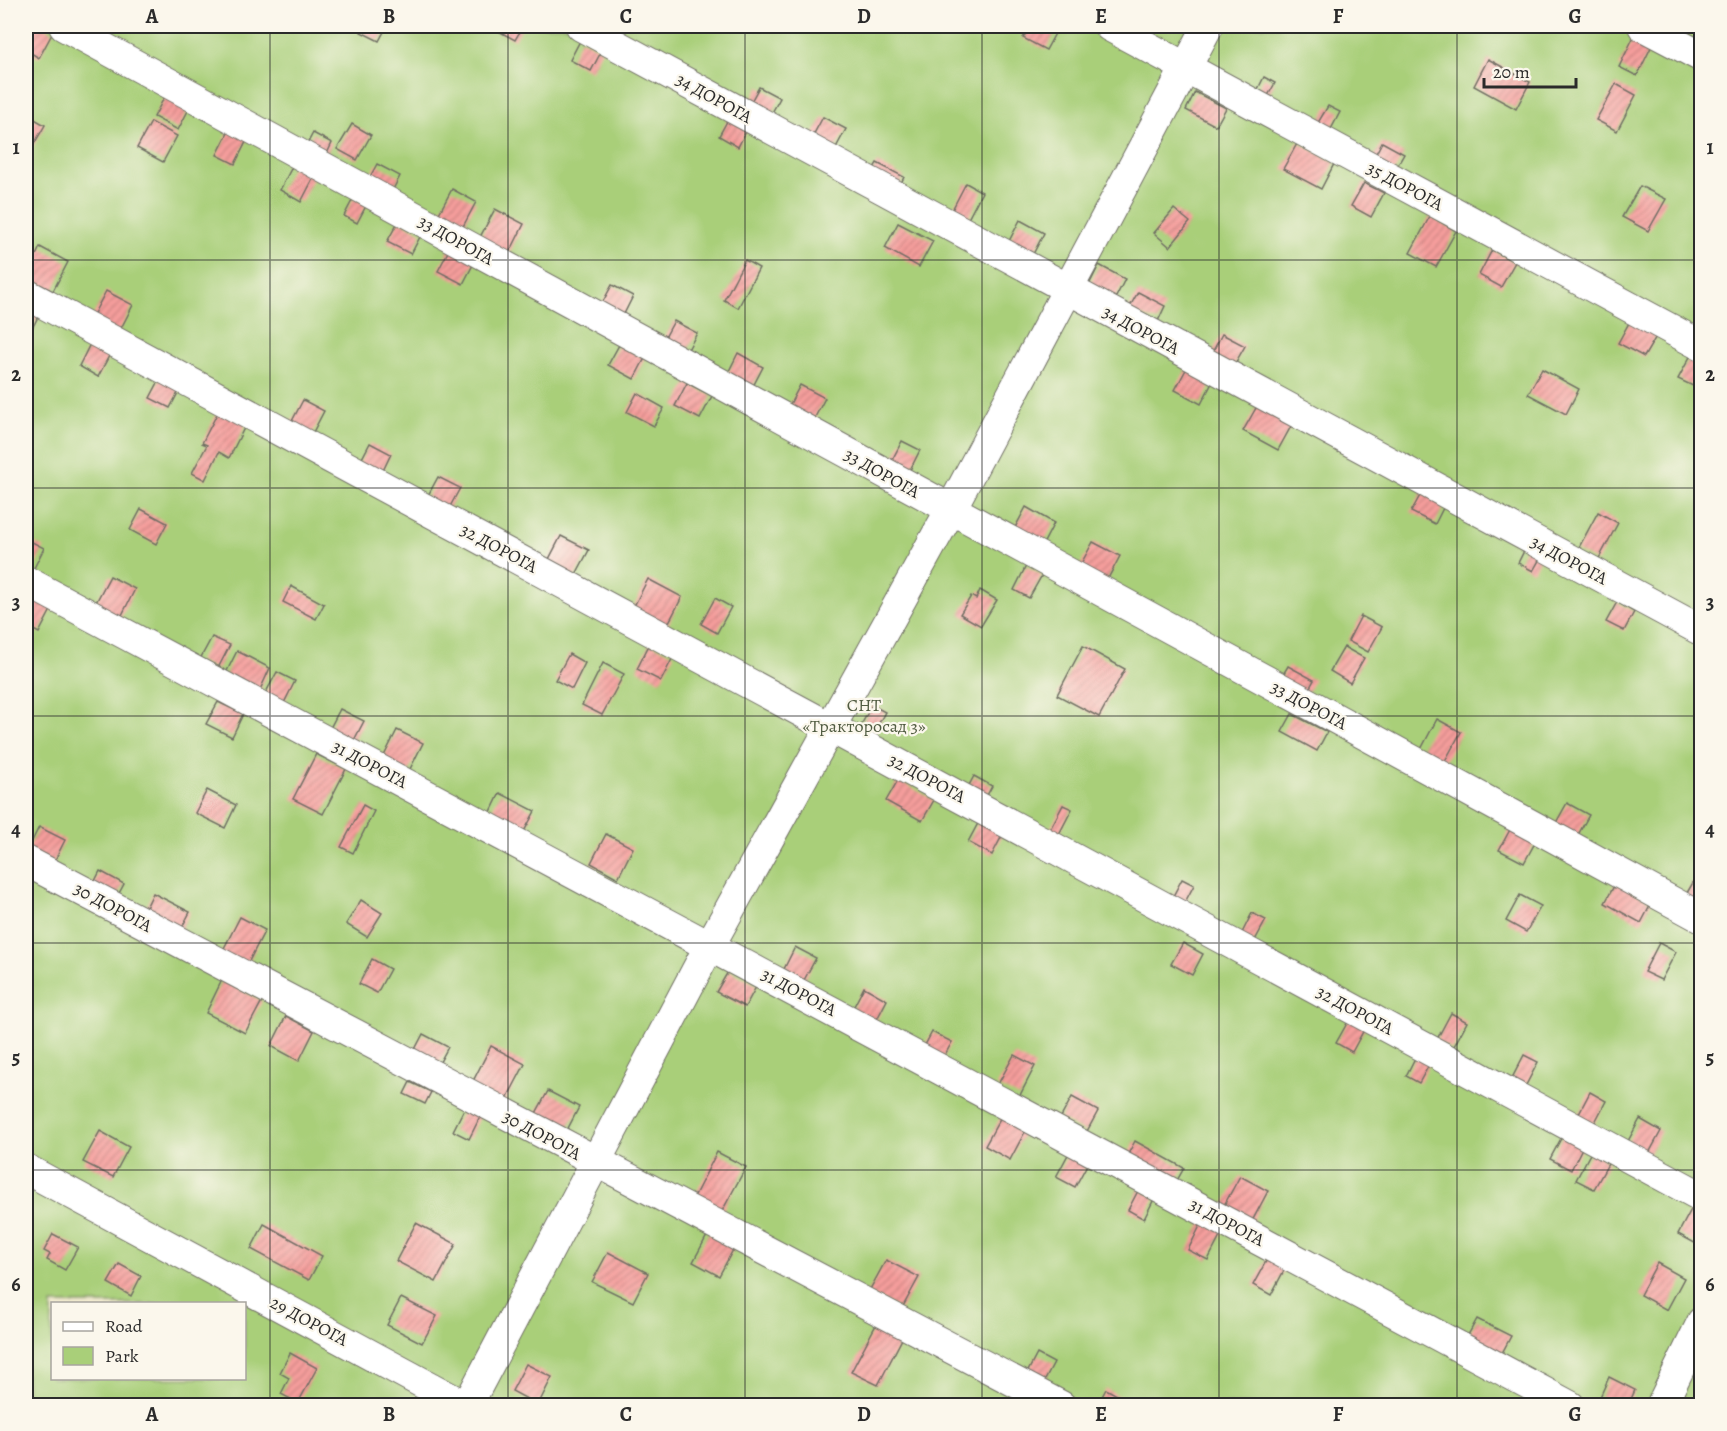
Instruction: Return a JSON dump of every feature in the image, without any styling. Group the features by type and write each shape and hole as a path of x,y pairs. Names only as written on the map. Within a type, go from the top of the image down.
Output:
{"street":[{"name":"33 ДОРОГА","path":"64,26 950,511 1701,918"},
{"name":"34 ДОРОГА","path":"581,26 1701,631"},
{"name":"35 ДОРОГА","path":"1108,26 1701,346"},
{"path":"466,1406 710,945 950,511 1208,26"},
{"path":"1643,26 1701,57"},
{"name":"32 ДОРОГА","path":"26,294 1701,1197"},
{"name":"31 ДОРОГА","path":"26,581 1570,1406"},
{"name":"30 ДОРОГА","path":"26,861 595,1163 1061,1406"},
{"name":"29 ДОРОГА","path":"26,1169 466,1406"},
{"path":"1661,1406 1701,1322"}],"green space":[{"name":"СНТ «Тракторосад 3»","path":"26,26 1701,26 1701,1405 26,1405"}],"building":[{"path":"26,26 42,26 53,32 39,58 26,50"},
{"path":"364,26 387,26 379,41 361,32"},
{"path":"489,26 523,26 515,40"},
{"path":"1030,26 1059,26 1046,50 1023,38"},
{"path":"1637,30 1655,39 1637,76 1619,67"},
{"path":"581,39 602,50 591,71 570,60"},
{"path":"1488,59 1530,82 1516,109 1474,86"},
{"path":"1264,77 1275,83 1265,101 1255,95"},
{"path":"1616,84 1636,95 1617,131 1596,120"},
{"path":"759,87 780,98 769,118 748,107"},
{"path":"167,92 191,105 178,130 154,117"},
{"path":"1195,92 1226,108 1216,126 1186,110"},
{"path":"1328,106 1340,112 1329,133 1316,126"},
{"path":"26,114 45,125 33,146 26,142"},
{"path":"731,114 750,124 738,147 719,136"},
{"path":"823,117 846,129 832,155 809,143"},
{"path":"151,122 177,136 163,162 137,148"},
{"path":"352,124 371,135 357,160 337,149"},
{"path":"230,129 248,138 235,164 217,155"},
{"path":"313,133 332,143 324,160 304,150"},
{"path":"1298,142 1335,162 1321,189 1283,169"},
{"path":"1382,142 1404,154 1392,175 1371,163"},
{"path":"877,163 904,177 897,191 869,177"},
{"path":"377,164 400,176 388,199 365,186"},
{"path":"293,165 314,177 301,202 280,190"},
{"path":"966,183 982,192 968,219 952,210"},
{"path":"1364,183 1384,193 1371,217 1351,206"},
{"path":"1640,186 1666,199 1648,231 1622,217"},
{"path":"452,189 476,202 459,234 435,221"},
{"path":"354,197 367,204 357,223 344,216"},
{"path":"495,209 524,224 509,254 479,239"},
{"path":"1174,209 1190,222 1170,247 1154,233"},
{"path":"1430,216 1456,231 1436,267 1410,253"},
{"path":"399,220 422,233 411,254 387,242"},
{"path":"1020,220 1044,233 1031,258 1007,245"},
{"path":"898,223 933,241 919,267 885,248"},
{"path":"452,244 477,257 463,284 438,271"},
{"path":"40,247 68,262 53,291 26,277"},
{"path":"1492,250 1515,262 1501,287 1479,275"},
{"path":"745,260 759,268 738,308 724,300"},
{"path":"1099,265 1125,279 1115,299 1089,285"},
{"path":"612,285 633,296 622,318 600,307"},
{"path":"106,291 133,305 118,334 91,319"},
{"path":"1138,292 1165,306 1158,321 1127,312"},
{"path":"26,305 40,313 26,340"},
{"path":"674,321 697,333 685,355 662,343"},
{"path":"1630,321 1657,335 1644,357 1618,343"},
{"path":"1222,334 1245,346 1233,367 1211,355"},
{"path":"92,340 112,350 98,377 79,366"},
{"path":"619,345 645,358 634,379 608,365"},
{"path":"738,353 763,367 749,394 724,381"},
{"path":"1691,355 1702,360 1702,370 1693,386 1678,379"},
{"path":"1189,364 1215,377 1201,404 1175,390"},
{"path":"1542,369 1579,389 1566,414 1528,394"},
{"path":"161,377 181,387 170,408 150,398"},
{"path":"687,383 712,396 700,419 675,406"},
{"path":"800,385 825,398 812,423 787,410"},
{"path":"637,393 664,408 654,426 627,412"},
{"path":"303,400 324,411 311,436 290,425"},
{"path":"1260,401 1295,419 1278,450 1243,431"},
{"path":"220,408 247,422 229,458 219,452 205,480 192,473 207,445 202,443"},
{"path":"902,441 920,450 907,476 889,466"},
{"path":"370,443 391,454 379,479 357,468"},
{"path":"438,477 460,488 447,512 425,501"},
{"path":"1422,492 1445,504 1435,524 1411,512"},
{"path":"1026,507 1054,523 1039,552 1010,537"},
{"path":"141,509 167,523 156,544 130,530"},
{"path":"1598,512 1618,523 1597,562 1577,551"},
{"path":"561,536 589,550 574,578 547,563"},
{"path":"26,539 44,548 32,572 26,569"},
{"path":"1093,542 1120,556 1104,586 1077,571"},
{"path":"1526,547 1542,555 1533,571 1518,563"},
{"path":"1026,566 1042,575 1029,598 1014,590"},
{"path":"110,576 135,589 119,621 93,608"},
{"path":"648,579 682,597 666,628 632,610"},
{"path":"291,586 324,604 316,619 283,602"},
{"path":"980,590 997,600 981,626 960,614 971,596 976,599"},
{"path":"28,594 53,606 39,633 26,626"},
{"path":"715,598 731,607 717,633 701,624"},
{"path":"1617,602 1634,612 1624,631 1606,622"},
{"path":"1361,616 1382,627 1368,652 1348,641"},
{"path":"212,637 230,645 217,670 199,661"},
{"path":"650,643 674,655 661,681 637,669"},
{"path":"1083,646 1125,669 1099,717 1057,695"},
{"path":"1344,647 1364,658 1350,683 1330,671"},
{"path":"237,651 270,668 259,692 225,675"},
{"path":"569,654 585,663 572,689 555,680"},
{"path":"603,663 624,674 602,715 582,705"},
{"path":"1288,666 1314,680 1304,698 1278,683"},
{"path":"277,672 295,681 283,705 264,696"},
{"path":"218,702 243,714 232,737 206,724"},
{"path":"872,705 885,712 873,734 860,727"},
{"path":"340,709 364,721 351,746 327,734"},
{"path":"1292,714 1327,732 1317,751 1282,732"},
{"path":"1437,719 1461,732 1441,768 1418,755"},
{"path":"397,730 423,743 408,773 382,760"},
{"path":"316,754 346,769 323,814 293,799"},
{"path":"974,776 992,786 985,799 967,789"},
{"path":"898,780 934,800 922,821 886,801"},
{"path":"207,790 236,805 225,828 195,813"},
{"path":"500,793 535,811 520,839 486,822"},
{"path":"1567,803 1589,815 1574,842 1552,830"},
{"path":"363,805 374,811 353,853 341,847"},
{"path":"1063,805 1072,809 1056,840 1047,835"},
{"path":"983,814 1007,826 992,855 968,842"},
{"path":"1512,826 1537,839 1524,863 1499,850"},
{"path":"39,827 65,840 52,866 26,853"},
{"path":"606,834 633,848 618,878 591,863"},
{"path":"100,871 124,884 113,904 90,891"},
{"path":"1698,874 1702,876 1702,908 1684,898"},
{"path":"1182,879 1194,885 1183,906 1171,900"},
{"path":"1616,882 1652,902 1641,923 1605,903"},
{"path":"153,893 190,912 179,933 143,914"},
{"path":"1520,895 1541,906 1526,932 1506,921"},
{"path":"361,900 382,913 367,937 346,924"},
{"path":"1252,913 1266,920 1253,944 1240,937"},
{"path":"240,917 265,930 245,969 220,956"},
{"path":"1183,943 1203,954 1192,975 1171,964"},
{"path":"1659,943 1676,952 1661,980 1644,972"},
{"path":"795,947 816,958 804,980 784,969"},
{"path":"372,959 390,969 377,993 359,984"},
{"path":"729,970 757,985 745,1007 716,992"},
{"path":"222,980 262,1001 245,1033 206,1013"},
{"path":"864,987 887,1000 875,1023 852,1010"},
{"path":"1451,1013 1467,1022 1452,1050 1436,1041"},
{"path":"286,1016 314,1031 299,1061 271,1046"},
{"path":"1350,1018 1366,1026 1352,1052 1336,1043"},
{"path":"932,1032 952,1042 942,1060 923,1049"},
{"path":"423,1034 448,1047 435,1071 410,1059"},
{"path":"491,1046 525,1064 504,1104 470,1087"},
{"path":"1014,1055 1035,1066 1019,1097 997,1086"},
{"path":"1524,1055 1538,1062 1525,1087 1511,1080"},
{"path":"1416,1056 1430,1063 1419,1083 1406,1076"},
{"path":"410,1082 431,1092 425,1104 404,1094"},
{"path":"548,1091 579,1107 565,1134 534,1117"},
{"path":"1590,1092 1606,1101 1594,1124 1578,1115"},
{"path":"1072,1097 1098,1111 1086,1133 1060,1119"},
{"path":"467,1103 483,1111 469,1139 453,1131"},
{"path":"1003,1113 1028,1126 1010,1160 985,1146"},
{"path":"1640,1119 1661,1131 1648,1155 1627,1143"},
{"path":"100,1131 129,1147 113,1177 83,1162"},
{"path":"1564,1133 1584,1144 1571,1170 1550,1159"},
{"path":"1135,1141 1184,1168 1175,1184 1126,1158"},
{"path":"1071,1149 1090,1159 1075,1187 1056,1177"},
{"path":"717,1152 746,1167 721,1213 693,1199"},
{"path":"1591,1152 1609,1162 1594,1189 1576,1180"},
{"path":"1240,1176 1268,1191 1250,1225 1222,1209"},
{"path":"1139,1189 1155,1197 1144,1219 1128,1210"},
{"path":"1693,1206 1702,1210 1702,1247 1678,1234"},
{"path":"1203,1220 1223,1231 1208,1260 1188,1250"},
{"path":"416,1223 456,1244 436,1282 396,1261"},
{"path":"264,1224 322,1256 309,1280 251,1249"},
{"path":"709,1232 735,1246 719,1276 693,1262"},
{"path":"53,1234 78,1247 65,1270 47,1260 50,1254 44,1251"},
{"path":"608,1252 648,1273 633,1302 592,1282"},
{"path":"1271,1252 1289,1261 1271,1295 1253,1285"},
{"path":"886,1260 919,1277 901,1310 868,1293"},
{"path":"1657,1263 1684,1278 1667,1310 1640,1295"},
{"path":"119,1264 141,1276 131,1296 108,1283"},
{"path":"401,1298 437,1316 422,1343 387,1325"},
{"path":"1477,1319 1511,1336 1501,1355 1467,1337"},
{"path":"878,1321 904,1335 878,1385 851,1372"},
{"path":"290,1353 317,1368 298,1403 281,1394 289,1378 280,1373"},
{"path":"1037,1354 1054,1363 1042,1386 1025,1377"},
{"path":"526,1364 552,1377 538,1405 512,1391"},
{"path":"1609,1377 1635,1390 1628,1406 1596,1406"},
{"path":"1106,1389 1126,1400 1123,1406 1097,1406"}]}
